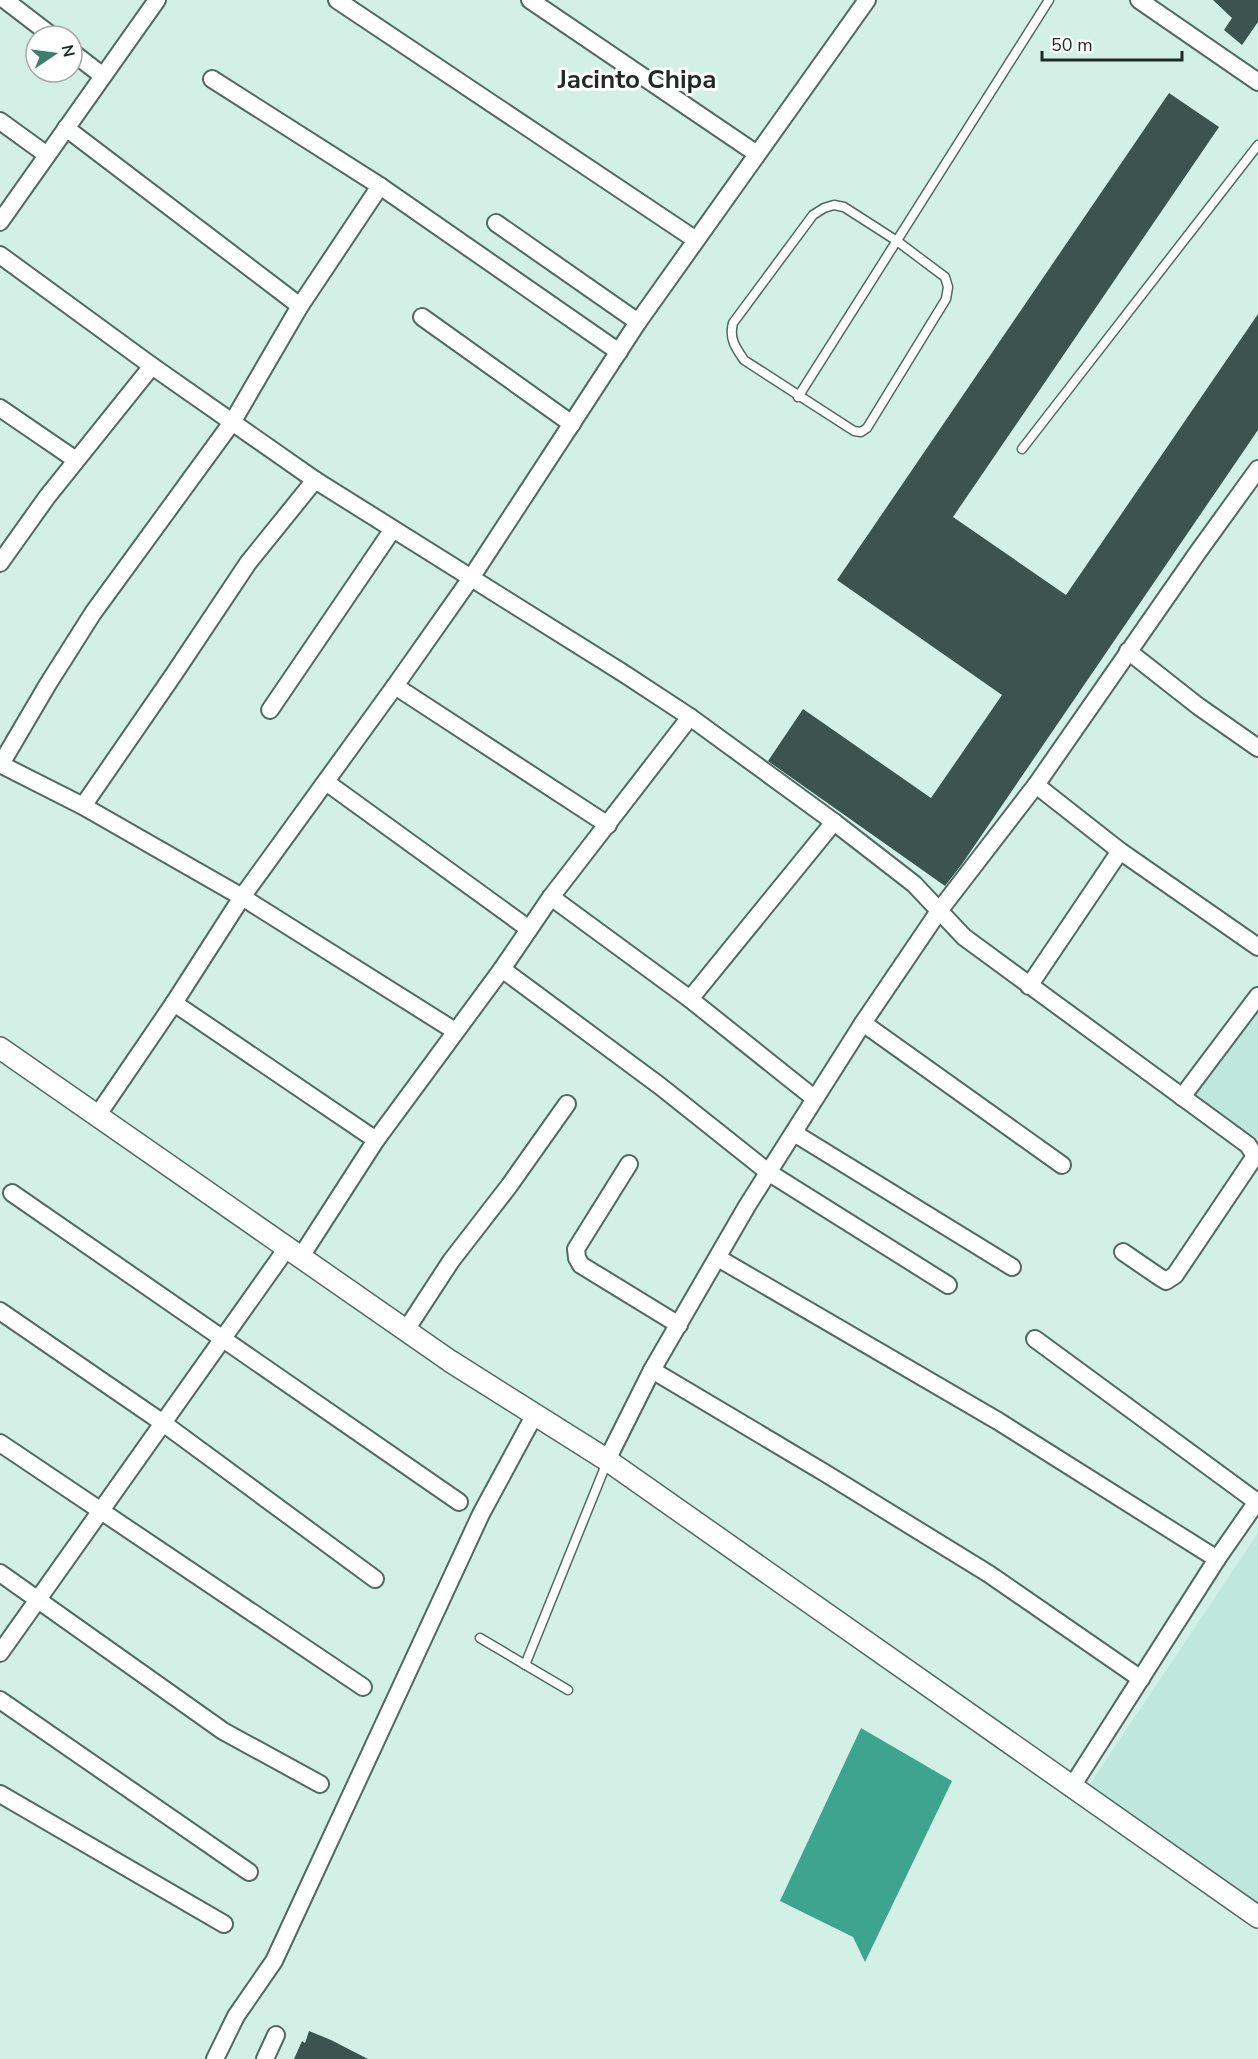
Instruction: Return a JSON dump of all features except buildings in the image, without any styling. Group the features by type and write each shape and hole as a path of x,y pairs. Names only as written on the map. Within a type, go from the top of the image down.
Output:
{"street":[{"path":"5,0 36,24"},
{"path":"0,222 157,0"},
{"path":"337,0 696,240"},
{"path":"530,0 757,154"},
{"path":"97,1116 174,1003 242,897 471,578 638,322 867,0"},
{"path":"1145,2 1258,82"},
{"path":"84,61 103,76"},
{"path":"212,79 381,186 619,352"},
{"path":"0,121 47,155"},
{"path":"66,128 300,306"},
{"path":"381,186 300,306 233,422 93,613 0,764 83,807 242,897 455,1030"},
{"path":"496,223 638,322"},
{"path":"0,255 152,366 315,480 690,717 834,822 914,884 964,937 1248,1145 1256,1154 1170,1280 1166,1281 1123,1252"},
{"path":"423,317 572,424"},
{"path":"0,563 47,497 152,366"},
{"path":"0,408 76,460"},
{"path":"608,1460 652,1370 747,1206 863,1023 939,911 1036,784 1258,469"},
{"path":"83,807 248,563 315,480"},
{"path":"270,710 393,529"},
{"path":"1128,651 1198,706 1258,748"},
{"path":"395,686 608,825"},
{"path":"0,1653 224,1337 293,1253 502,969 551,897 690,717"},
{"path":"326,782 529,929"},
{"path":"1036,784 1120,851 1258,947"},
{"path":"690,999 834,822"},
{"path":"1029,986 1120,851"},
{"path":"551,897 690,999 814,1098"},
{"path":"502,969 660,1086 768,1172 948,1285"},
{"path":"1182,1097 1258,996"},
{"path":"174,1003 376,1140"},
{"path":"863,1023 1062,1166"},
{"path":"0,1048 450,1361 608,1460 1071,1788 1258,1917"},
{"path":"405,1330 451,1261 509,1186 567,1104"},
{"path":"794,1133 1012,1267"},
{"path":"629,1164 576,1250 577,1258 581,1264 679,1325"},
{"path":"12,1193 224,1337 459,1502"},
{"path":"718,1258 998,1421 1217,1559"},
{"path":"0,1311 163,1423 375,1579"},
{"path":"1035,1340 1257,1501 1217,1559 1071,1788"},
{"path":"652,1370 989,1574 1141,1679"},
{"path":"215,2059 236,2016 274,1961 481,1514 535,1414"},
{"path":"0,1443 363,1687"},
{"path":"0,1573 223,1731 320,1784"},
{"path":"0,1700 249,1872"},
{"path":"0,1794 224,1924"},
{"path":"265,2059 276,2035"}],"lane":[{"path":"798,397 1049,0"},
{"path":"1022,449 1258,145"},
{"path":"834,205 844,207 897,241 945,277 948,287 946,299 867,428 861,432 854,431 798,397 744,360 734,345 730,333 733,323 813,215 824,208 834,205"},
{"path":"525,1665 608,1460"},
{"path":"480,1638 568,1690"}],"shaded area":[{"path":"1258,1011 1258,1139 1192,1096"},
{"path":"1258,1533 1258,1908 1088,1787"},
{"path":"861,1728 952,1781 865,1962 853,1937 780,1901"}],"district":[{"name":"Jacinto Chipa","path":"637,79"}]}
